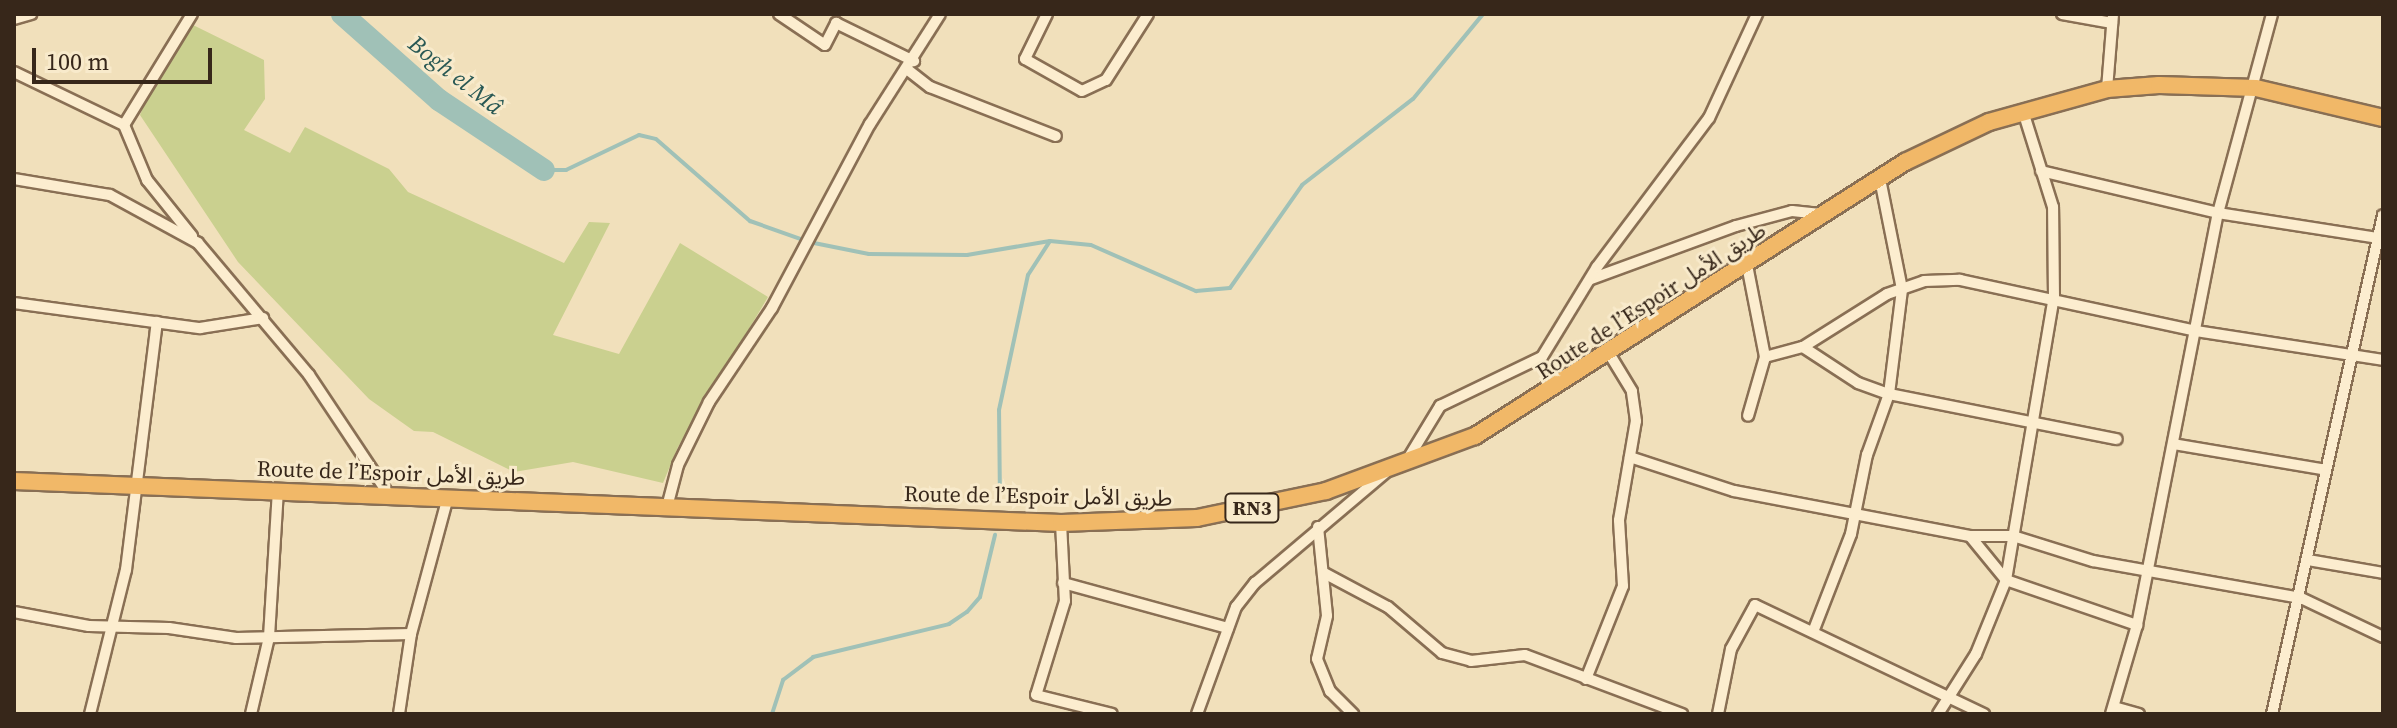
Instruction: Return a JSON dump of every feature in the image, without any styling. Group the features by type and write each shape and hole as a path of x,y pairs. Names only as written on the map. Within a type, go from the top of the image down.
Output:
{"highway":[{"name":"Route de l’Espoir طريق الأمل","path":"14,481 1061,523 1197,518 1386,472 1509,418 1940,142 2023,111 2107,89 2256,88 2383,118"}],"street":[{"path":"14,19 31,14"},
{"path":"124,125 192,14"},
{"path":"779,14 825,45 838,18 911,66 930,87 1056,136"},
{"path":"667,507 678,465 709,402 772,308 870,124 911,66 940,14"},
{"path":"1047,14 1025,59 1082,91 1106,80 1148,14"},
{"path":"1405,465 1440,406 1542,357 1589,281 1716,107 1757,14"},
{"path":"2062,14 2113,19 2107,89"},
{"path":"2139,714 2112,711 2137,625 2218,213 2256,88 2272,14"},
{"path":"14,72 124,125 147,180 263,318 389,495"},
{"path":"1938,714 1976,654 2006,580 2029,418 2054,297 2053,207 2023,111"},
{"path":"2041,171 2218,213 2380,233"},
{"path":"14,179 110,195 198,243"},
{"path":"1813,632 1856,515 1867,455 1889,394 1902,289 1880,179"},
{"path":"1589,281 1736,226 1792,211 1825,214"},
{"path":"2272,714 2301,598 2383,215"},
{"path":"1747,265 1765,357 1748,416"},
{"path":"1765,357 1803,347 1902,289 1960,280 2054,297 2196,331 2383,360"},
{"path":"14,303 200,328 263,318"},
{"path":"90,714 115,626 157,322"},
{"path":"1803,347 1858,383 1889,394 2029,418 2117,439"},
{"path":"1586,679 1623,586 1619,520 1636,421 1632,391 1610,355"},
{"path":"2173,444 2326,470"},
{"path":"1630,457 1734,491 1970,536 2013,536 2146,571 2301,598 2383,637"},
{"path":"1197,714 1228,628 1255,583 1386,472"},
{"path":"251,714 269,637 278,490"},
{"path":"399,714 411,634 448,497"},
{"path":"1061,523 1065,601 1036,695 1112,714"},
{"path":"1318,527 1327,616 1317,659 1340,714"},
{"path":"1970,536 2006,580 2137,625"},
{"path":"2308,560 2383,573"},
{"path":"1324,573 1388,607 1442,653 1471,661 1525,655 1682,714"},
{"path":"1063,583 1228,628"},
{"path":"1718,714 1731,649 1755,605 1946,701 1984,714"},
{"path":"14,612 115,626 269,637 411,634"},
{"path":"1330,691 1353,714"}],"green space":[{"path":"193,25 264,60 265,99 244,130 290,153 305,127 389,169 408,192 564,263 589,222 610,223 553,335 619,354 680,243 768,297 678,447 663,483 573,462 514,472 433,432 414,431 369,399 238,262 140,115 156,77"}],"waterway":[{"name":"Bogh el Mâ","path":"342,14 439,100 544,170"},
{"path":"1000,502 999,410 1028,275 1050,241 1091,245 1196,291 1230,288 1302,185 1413,99 1483,14"},
{"path":"544,170 566,170 639,135 656,139 750,221 809,242 869,254 967,255 1050,241"},
{"path":"772,714 783,680 813,657 949,624 967,612 980,597 995,535"}]}
